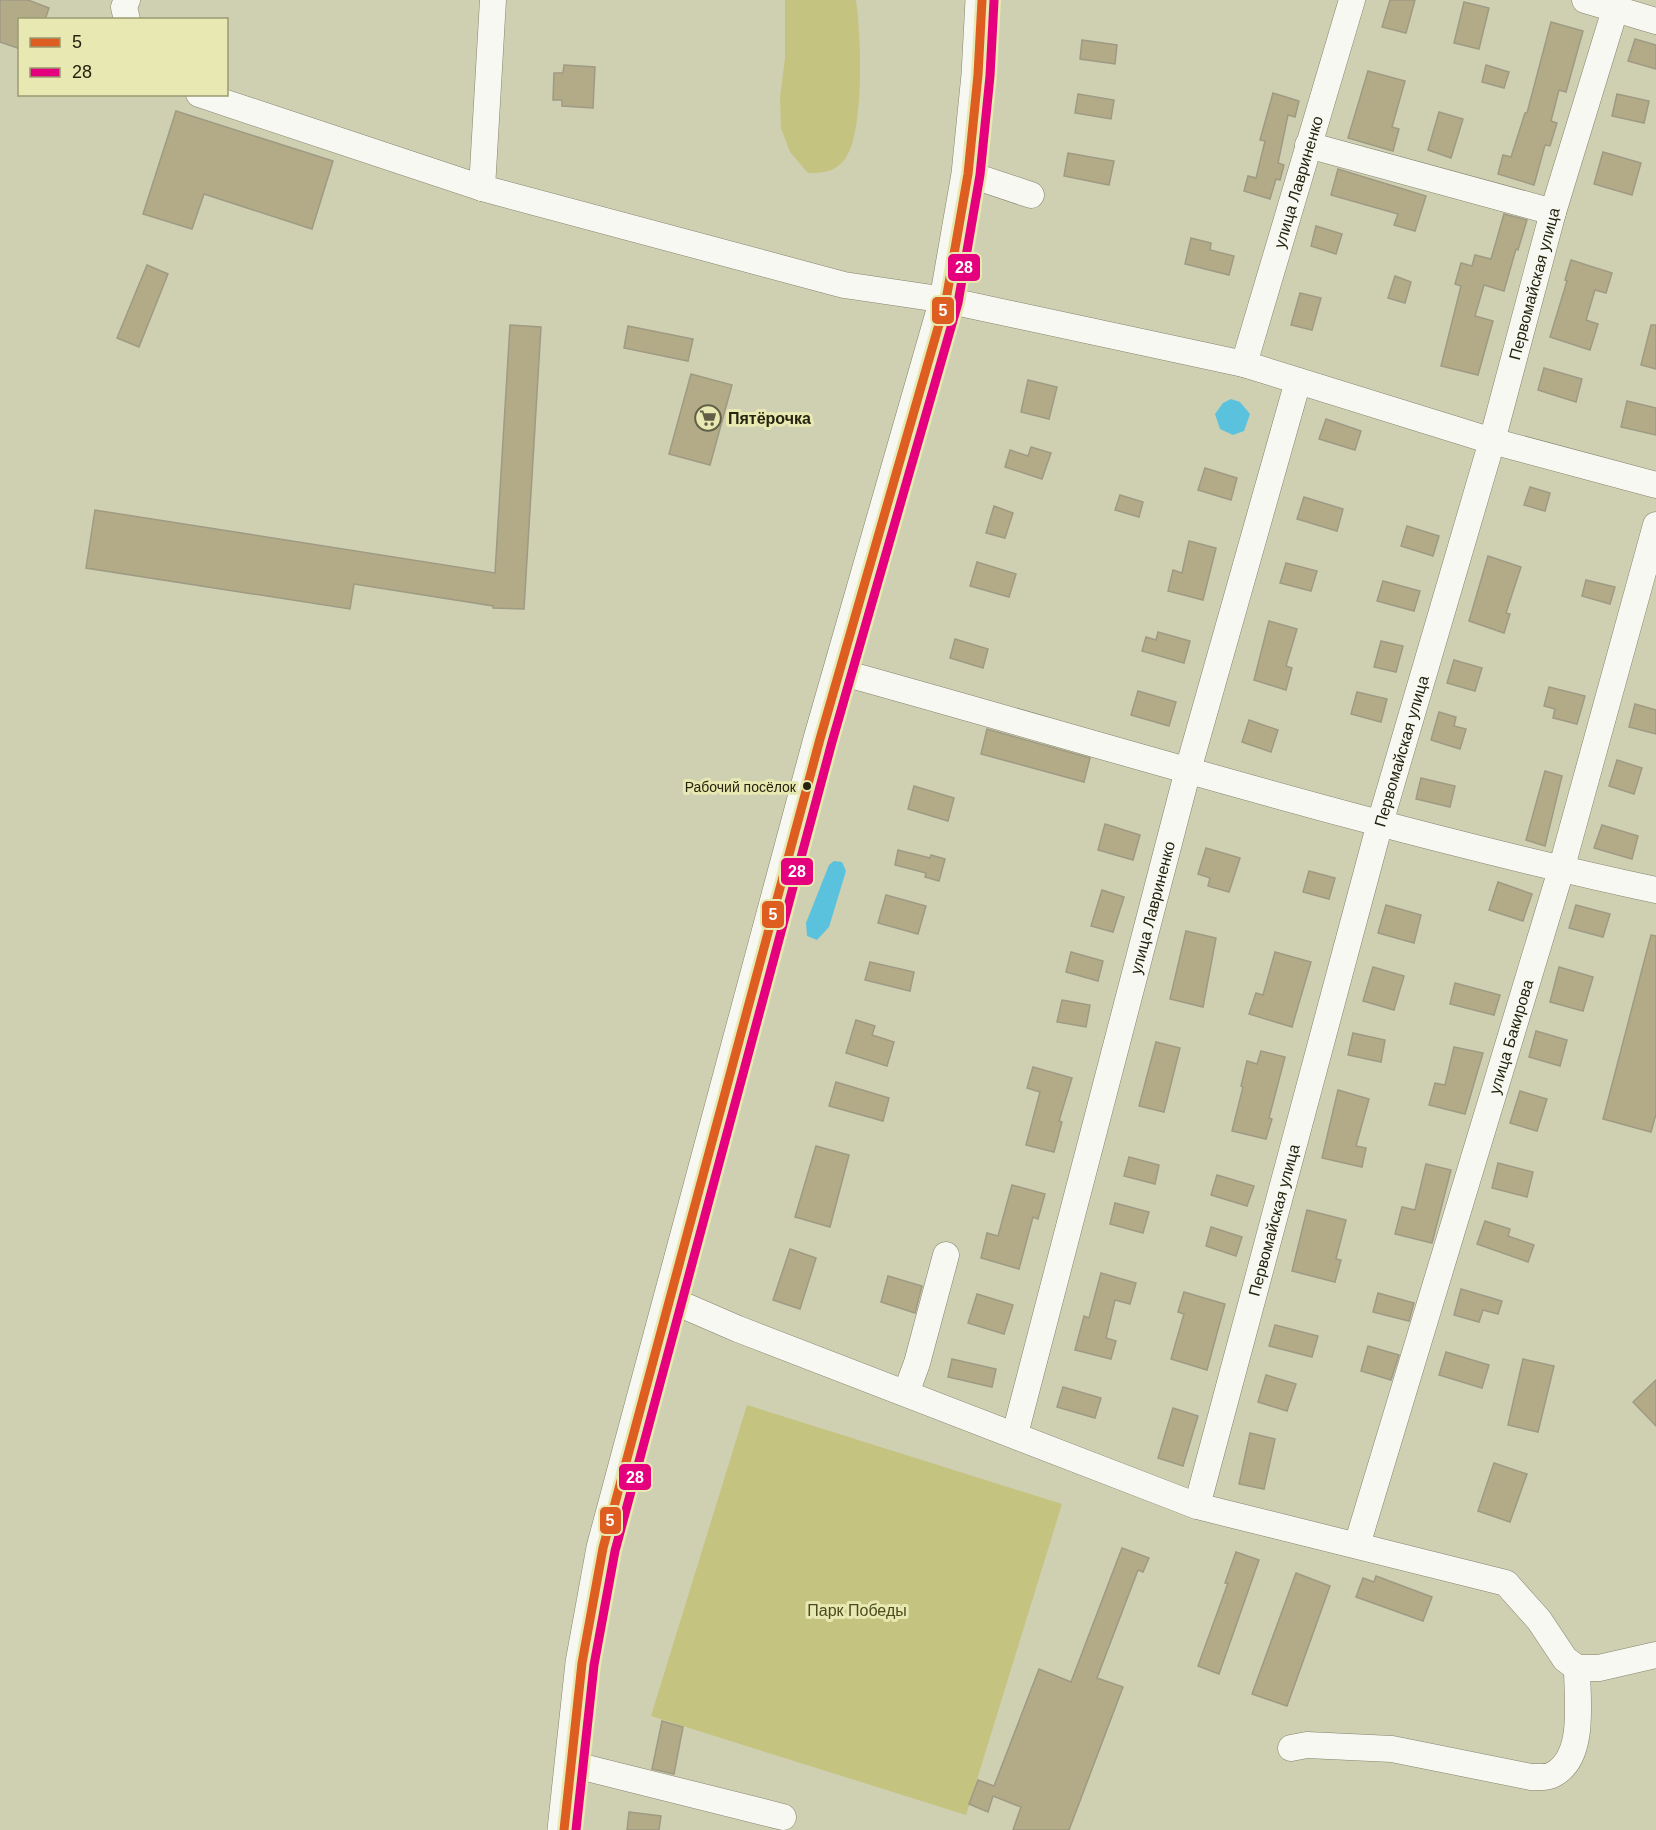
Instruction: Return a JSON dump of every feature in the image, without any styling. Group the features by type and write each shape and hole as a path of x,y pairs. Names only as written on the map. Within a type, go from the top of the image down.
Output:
{"main road":[{"path":"564,1830 582,1664 603,1548 820,739 946,300 968,174 978,75 982,0"}],"street":[{"path":"127,18 124,7 128,0"},
{"path":"482,188 493,0"},
{"name":"улица Лавриненко","path":"1244,364 1352,0"},
{"path":"1585,0 1616,4 1656,21"},
{"name":"Первомайская улица","path":"1197,1506 1380,823 1492,441 1554,212 1616,4"},
{"path":"205,96 482,188 844,285 946,300 1244,364 1492,441 1656,485"},
{"path":"1308,145 1554,212"},
{"path":"968,174 1031,195"},
{"name":"улица Лавриненко","path":"1015,1434 1188,770 1298,381"},
{"name":"улица Бакирова","path":"1357,1545 1561,870 1656,525"},
{"path":"840,672 1380,823 1561,870 1656,890"},
{"path":"906,1393 917,1363 946,1255"},
{"path":"671,1300 738,1329 1197,1506 1506,1582 1539,1620 1565,1659 1577,1668 1599,1668 1656,1655"},
{"path":"1291,1748 1307,1745 1392,1749 1531,1777 1552,1776 1566,1766 1575,1748 1577,1668"},
{"path":"571,1764 783,1817"}],"green space":[{"path":"785,0 856,0 860,82 856,128 845,159 837,167 828,171 808,173 790,152 781,128 780,98 785,58"},
{"name":"Парк Победы","path":"747,1405 1062,1504 966,1815 651,1716"}],"water":[{"path":"1231,399 1240,402 1250,414 1244,431 1233,435 1220,429 1215,414 1223,403"},
{"path":"834,861 842,862 846,871 829,927 817,940 807,936 806,923 829,865"}],"building":[{"path":"0,0 28,0 49,8 46,18 18,18 18,48 0,42"},
{"path":"1390,0 1415,0 1406,33 1382,27"},
{"path":"1464,2 1489,8 1479,49 1454,43"},
{"path":"1551,22 1583,31 1566,92 1559,90 1551,121 1557,123 1550,146 1545,145 1534,185 1498,174 1503,155 1511,157 1525,113 1527,113"},
{"path":"1635,39 1656,45 1656,69 1628,61"},
{"path":"1082,40 1117,45 1115,64 1080,59"},
{"path":"564,65 595,67 593,108 562,106 562,100 553,100 554,73 563,73"},
{"path":"1486,65 1509,72 1504,88 1482,82"},
{"path":"1368,71 1405,81 1392,127 1399,129 1393,151 1348,138"},
{"path":"1273,93 1299,101 1295,117 1288,115 1278,163 1284,165 1280,180 1276,179 1270,199 1244,191 1248,176 1256,178 1265,141 1260,140"},
{"path":"1078,94 1114,100 1111,119 1075,113"},
{"path":"1617,94 1649,101 1644,123 1612,116"},
{"path":"176,111 333,161 312,229 204,194 192,229 143,214"},
{"path":"1439,112 1463,119 1451,158 1428,150"},
{"path":"1603,152 1641,163 1632,195 1594,184"},
{"path":"1068,153 1114,161 1109,185 1064,176"},
{"path":"1338,169 1426,196 1415,231 1394,225 1398,214 1331,195"},
{"path":"1504,214 1527,220 1504,291 1484,285 1475,316 1493,321 1478,375 1441,366 1461,286 1455,284 1461,263 1472,266 1475,255 1491,259"},
{"path":"1316,226 1342,234 1336,254 1311,246"},
{"path":"1191,238 1211,243 1210,250 1234,256 1229,275 1185,264"},
{"path":"1571,260 1612,273 1606,293 1595,290 1586,320 1598,324 1590,350 1550,337"},
{"path":"147,265 168,274 139,347 117,338"},
{"path":"1395,276 1411,282 1405,303 1388,298"},
{"path":"1300,293 1321,298 1312,330 1291,325"},
{"path":"510,325 541,327 524,609 493,608 493,606 354,584 350,609 86,568 95,510 495,573"},
{"path":"1651,325 1656,325 1656,369 1641,365"},
{"path":"628,326 693,339 688,361 624,348"},
{"path":"1544,368 1582,379 1576,402 1538,390"},
{"path":"691,374 732,385 710,465 669,454"},
{"path":"1028,380 1057,387 1049,419 1021,412"},
{"path":"1627,401 1656,408 1656,435 1621,427"},
{"path":"1326,419 1361,431 1355,450 1319,439"},
{"path":"1031,447 1051,453 1042,479 1005,467 1010,450 1028,456"},
{"path":"1205,468 1237,478 1231,500 1198,490"},
{"path":"1530,487 1550,493 1545,511 1524,505"},
{"path":"1120,495 1143,502 1139,517 1115,510"},
{"path":"1304,497 1343,509 1337,531 1297,519"},
{"path":"994,506 1013,513 1005,538 986,533"},
{"path":"1407,526 1439,536 1433,556 1401,546"},
{"path":"1189,541 1216,548 1203,600 1168,591 1173,570 1182,573"},
{"path":"1488,556 1521,567 1506,613 1510,614 1504,633 1469,621"},
{"path":"977,562 1016,574 1009,597 970,586"},
{"path":"1286,563 1317,571 1311,591 1280,583"},
{"path":"1586,580 1615,587 1610,604 1582,596"},
{"path":"1383,581 1420,591 1414,611 1377,601"},
{"path":"1269,621 1297,629 1286,666 1292,668 1286,690 1254,680"},
{"path":"1158,632 1190,641 1184,663 1142,651 1146,637 1156,640"},
{"path":"955,639 988,649 983,668 950,658"},
{"path":"1381,641 1403,646 1396,672 1374,667"},
{"path":"1454,660 1482,668 1475,691 1447,683"},
{"path":"1549,687 1585,696 1577,724 1553,718 1555,709 1544,706"},
{"path":"1138,691 1176,702 1169,726 1131,715"},
{"path":"1357,692 1387,699 1381,722 1351,714"},
{"path":"1635,704 1656,710 1656,734 1629,727"},
{"path":"1439,712 1456,717 1454,726 1466,729 1460,749 1431,740"},
{"path":"1249,720 1278,730 1271,752 1242,742"},
{"path":"987,729 1090,758 1084,782 981,754"},
{"path":"1617,760 1642,768 1634,794 1609,786"},
{"path":"1545,771 1562,776 1545,846 1526,840"},
{"path":"1421,778 1455,786 1450,807 1416,799"},
{"path":"914,786 954,798 948,821 908,809"},
{"path":"1105,824 1140,835 1133,860 1098,850"},
{"path":"1602,825 1638,836 1632,859 1594,848"},
{"path":"1206,848 1240,858 1229,892 1208,886 1210,878 1198,874"},
{"path":"898,850 930,858 931,855 945,859 939,881 925,877 926,873 895,865"},
{"path":"1309,871 1335,878 1329,899 1303,892"},
{"path":"1498,882 1532,894 1523,921 1489,910"},
{"path":"1102,890 1124,897 1113,932 1091,926"},
{"path":"886,895 926,906 918,934 878,923"},
{"path":"1386,905 1421,915 1414,943 1378,933"},
{"path":"1576,905 1610,914 1603,937 1569,928"},
{"path":"1186,931 1216,938 1203,1007 1170,999"},
{"path":"1651,935 1656,936 1656,1114 1651,1132 1603,1119"},
{"path":"1071,952 1103,961 1098,981 1066,972"},
{"path":"1275,952 1311,962 1292,1027 1249,1014 1256,993 1263,995"},
{"path":"870,962 914,972 910,991 865,980"},
{"path":"1373,967 1404,976 1394,1010 1363,1001"},
{"path":"1559,967 1593,977 1583,1011 1550,1002"},
{"path":"1455,983 1500,995 1494,1015 1450,1004"},
{"path":"1062,1000 1090,1005 1086,1027 1057,1022"},
{"path":"856,1020 875,1026 872,1035 894,1042 887,1066 846,1053"},
{"path":"1536,1031 1567,1040 1560,1066 1529,1057"},
{"path":"1353,1033 1385,1040 1381,1062 1348,1055"},
{"path":"1156,1042 1180,1048 1164,1112 1139,1106"},
{"path":"1454,1047 1483,1053 1465,1114 1429,1105 1435,1083 1445,1085"},
{"path":"1261,1051 1285,1057 1269,1118 1272,1119 1266,1139 1232,1131 1247,1061 1257,1064"},
{"path":"1033,1067 1072,1078 1059,1121 1062,1122 1054,1152 1026,1145 1040,1092 1027,1088"},
{"path":"836,1082 889,1098 883,1121 829,1106"},
{"path":"1338,1090 1369,1099 1356,1146 1366,1148 1362,1167 1322,1158"},
{"path":"1520,1091 1547,1099 1537,1131 1510,1123"},
{"path":"816,1146 849,1155 830,1227 795,1217"},
{"path":"1129,1157 1159,1165 1155,1184 1124,1176"},
{"path":"1498,1163 1533,1172 1527,1197 1492,1188"},
{"path":"1426,1164 1451,1170 1432,1243 1395,1234 1402,1207 1415,1210"},
{"path":"1217,1175 1254,1186 1247,1206 1211,1195"},
{"path":"1012,1185 1045,1194 1038,1219 1033,1217 1019,1269 981,1258 987,1233 998,1236"},
{"path":"1115,1203 1149,1212 1143,1233 1110,1224"},
{"path":"1307,1210 1346,1220 1336,1259 1341,1260 1335,1282 1292,1271"},
{"path":"1485,1221 1510,1229 1508,1236 1534,1245 1528,1262 1477,1244"},
{"path":"1211,1227 1242,1237 1236,1256 1206,1246"},
{"path":"790,1249 816,1258 800,1309 773,1300"},
{"path":"1101,1273 1136,1283 1130,1304 1115,1300 1106,1338 1116,1341 1111,1359 1075,1350 1084,1316 1089,1318"},
{"path":"888,1276 922,1286 915,1313 881,1302"},
{"path":"1461,1289 1502,1301 1498,1314 1483,1310 1479,1322 1454,1315"},
{"path":"1184,1292 1225,1304 1207,1370 1171,1359 1184,1314 1178,1312"},
{"path":"1378,1293 1414,1303 1409,1321 1373,1312"},
{"path":"977,1294 1013,1305 1004,1334 968,1323"},
{"path":"1275,1325 1318,1336 1312,1357 1269,1346"},
{"path":"1368,1346 1399,1355 1391,1380 1361,1371"},
{"path":"1446,1352 1489,1365 1482,1388 1439,1375"},
{"path":"952,1359 996,1369 992,1387 948,1377"},
{"path":"1523,1359 1554,1366 1538,1432 1508,1425"},
{"path":"1266,1375 1296,1384 1287,1411 1258,1402"},
{"path":"1656,1380 1656,1426 1633,1402"},
{"path":"1063,1387 1101,1398 1095,1418 1057,1407"},
{"path":"1173,1408 1198,1416 1183,1466 1158,1458"},
{"path":"1250,1433 1275,1439 1264,1489 1239,1484"},
{"path":"1494,1463 1527,1474 1510,1522 1478,1511"},
{"path":"1122,1548 1149,1558 1143,1572 1138,1570 1097,1678 1123,1687 1069,1830 1013,1830 1021,1807 993,1796 988,1812 969,1804 978,1780 994,1786 1039,1669 1071,1682"},
{"path":"1236,1552 1259,1560 1219,1674 1198,1666 1228,1583 1225,1583"},
{"path":"1296,1573 1330,1586 1287,1706 1252,1694"},
{"path":"1376,1576 1432,1597 1423,1621 1356,1597 1363,1578 1374,1582"},
{"path":"662,1721 683,1727 674,1774 652,1769"},
{"path":"629,1812 661,1816 659,1830 627,1830"}],"transit line":[{"name":"5","path":"564,1830 582,1663 603,1548 820,739 946,300 968,174 978,75 982,0"},
{"name":"28","path":"576,1830 594,1665 615,1551 832,742 958,303 980,175 990,76 994,1"}],"place":[{"name":"Пятёрочка","path":"708,418"},
{"name":"Рабочий посёлок","path":"807,786"}]}
